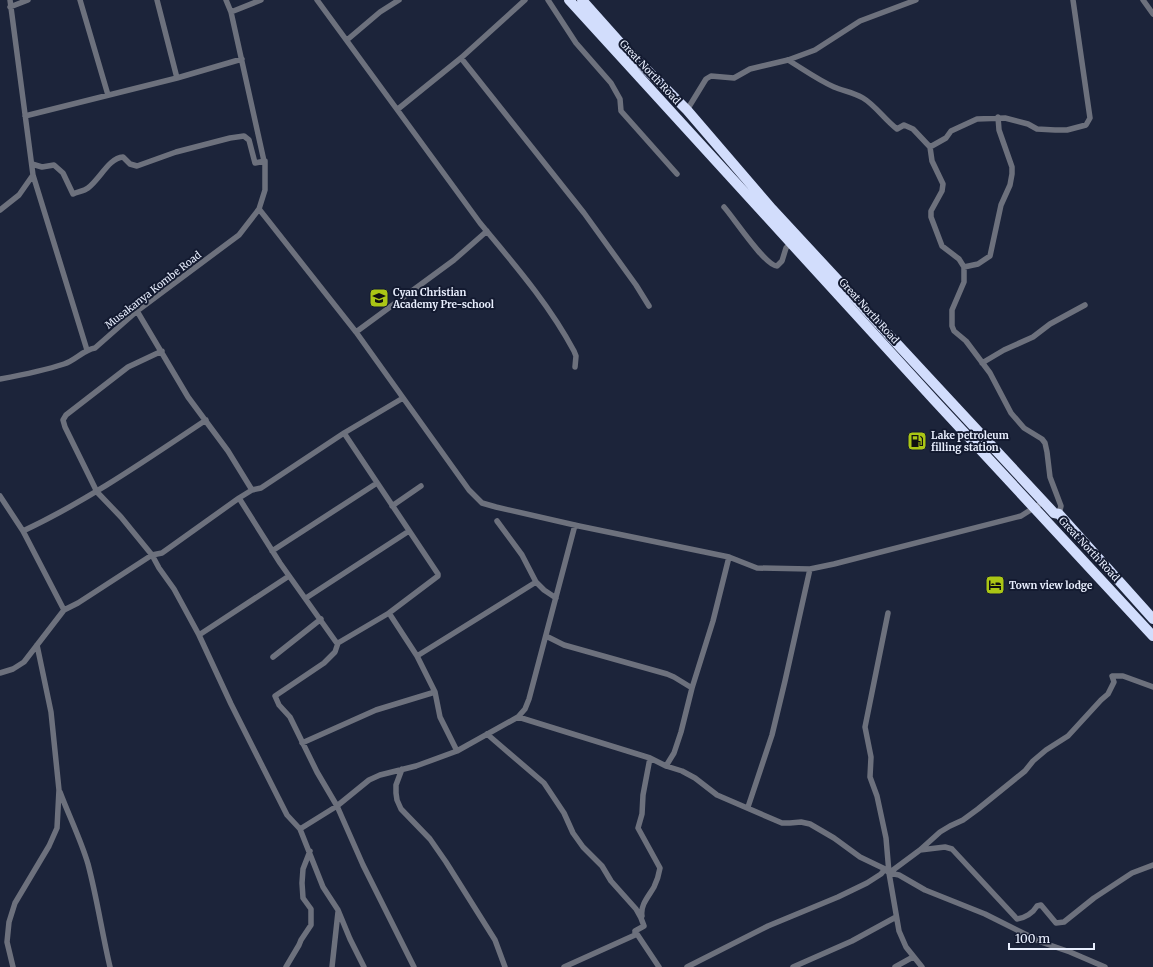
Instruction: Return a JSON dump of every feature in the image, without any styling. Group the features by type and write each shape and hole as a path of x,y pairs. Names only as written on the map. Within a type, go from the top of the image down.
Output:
{"highway":[{"name":"Great North Road","path":"569,0 934,401 1039,505 1054,514 1059,514 1153,619"},
{"name":"Great North Road","path":"582,0 624,47 687,110 772,209 1039,505 1153,636"}],"street":[{"path":"10,0 33,175 87,350"},
{"path":"10,6 28,0"},
{"path":"80,0 108,95"},
{"path":"157,0 177,78"},
{"path":"32,164 42,167 54,165 66,178 73,194 87,188 102,174 114,159 123,157 130,164 137,166 176,152 230,138 244,136 249,140 255,163 266,161 264,161 258,138 242,59 231,12 226,0"},
{"path":"231,12 261,0"},
{"path":"317,0 487,231 543,302 572,346 576,356 575,367"},
{"path":"346,40 380,12 399,0"},
{"path":"398,109 461,58 518,8 525,0"},
{"path":"548,0 576,42 611,83 620,99 621,111 677,174"},
{"path":"687,110 706,79 711,76 734,78 750,69 788,60 815,50 860,21 916,0"},
{"path":"930,147 946,138 951,130 977,119 998,118 1028,124 1037,129 1055,130 1067,130 1086,125 1090,118 1073,0"},
{"path":"1143,0 1153,14"},
{"path":"461,58 584,214 636,285 649,306"},
{"path":"25,116 177,78 242,59"},
{"path":"788,60 835,88 854,93 864,98 890,124 897,129 904,125 913,129 930,147 932,161 943,184 942,191 931,211 931,218 942,246 959,260 964,267 964,282 952,310 952,326 954,331 966,341 982,363 996,384 1011,413 1024,428 1042,439 1047,452 1050,477 1061,506 1059,514"},
{"path":"964,267 978,264 990,256 1001,206 1010,185 1012,168 999,130 998,118"},
{"name":"Musakanya Kombe Road","path":"0,379 35,373 66,363 87,350 95,348 137,311 239,235 259,208 265,190 266,161"},
{"path":"0,210 19,194 33,175"},
{"path":"724,207 733,216 764,259 773,266 777,266 782,261 786,248 791,243"},
{"path":"259,208 356,332 469,490 482,502 496,508 729,556 757,568 810,569 1021,516 1039,505"},
{"path":"356,332 454,260 487,231"},
{"path":"982,363 1004,350 1034,337 1050,324 1085,305"},
{"path":"137,311 188,397 228,451 252,490"},
{"path":"162,351 128,367 62,420 97,492 121,517 152,555 174,589 199,635 231,704 287,815 300,829 323,887 338,910 364,967"},
{"path":"0,673 13,669 24,662 64,610 78,603 152,555 162,553 239,498 252,490 261,488 344,433 403,398"},
{"path":"23,532 54,517 97,492 206,420"},
{"path":"344,433 438,576 389,613 338,643 335,652 324,663 275,696 279,705 290,717 317,772 337,806 363,865 414,967"},
{"path":"272,551 377,483"},
{"path":"392,506 421,486"},
{"path":"0,496 23,532 64,610"},
{"path":"239,498 289,576 338,643"},
{"path":"497,521 522,555 536,582 544,590 556,598"},
{"path":"300,829 337,806 369,780 380,775 457,751 518,717 525,709 529,699 575,525"},
{"path":"306,598 409,531"},
{"path":"666,766 674,753 681,732 692,688 713,621 729,556"},
{"path":"748,807 772,735 810,569"},
{"path":"199,635 289,576"},
{"path":"417,656 536,582"},
{"path":"389,613 417,656 435,692 440,717 457,751"},
{"path":"888,613 865,727 871,757 870,777 880,808 886,838 887,871 899,931 906,947 922,967"},
{"path":"273,657 321,619"},
{"path":"546,636 564,645 670,676 692,688"},
{"path":"13,967 7,942 9,922 15,904 49,846 57,828 59,790 51,712 37,645"},
{"path":"687,967 768,926 838,897 867,883 920,850 940,832 963,820 978,809 1025,771 1033,761 1046,750 1068,736 1108,694 1114,682 1112,676 1122,676 1153,686"},
{"path":"302,743 376,710 435,692"},
{"path":"518,717 650,758 695,778 717,795 748,807 764,816 782,823 790,824 802,822 810,824 860,856 887,871 899,875 925,890 985,914 1041,942 1070,952 1105,967"},
{"path":"487,734 544,783 564,813 573,833 583,847 602,866 611,881 636,909 642,918 644,926"},
{"path":"644,926 640,910 654,886 660,868 638,828 642,814 643,795 650,758"},
{"path":"402,769 396,785 397,800 401,809 430,839 446,862 495,940 505,967"},
{"path":"59,790 87,863 100,912 103,938 110,967"},
{"path":"920,850 946,847 952,849 1017,919 1029,914 1037,906 1042,905 1056,923 1064,922 1094,898 1132,874 1153,865"},
{"path":"286,967 311,925 311,909 303,898 302,882 303,869 310,852"},
{"path":"332,967 338,910"},
{"path":"793,967 852,941 896,918"},
{"path":"564,967 635,935 635,931 644,926"},
{"path":"635,931 659,967"},
{"path":"895,967 914,957"}],"place":[{"name":"Cyan Christian Academy Pre-school","path":"379,298"},
{"name":"Lake petroleum filling station","path":"917,441"},
{"name":"Town view lodge","path":"995,585"}]}
